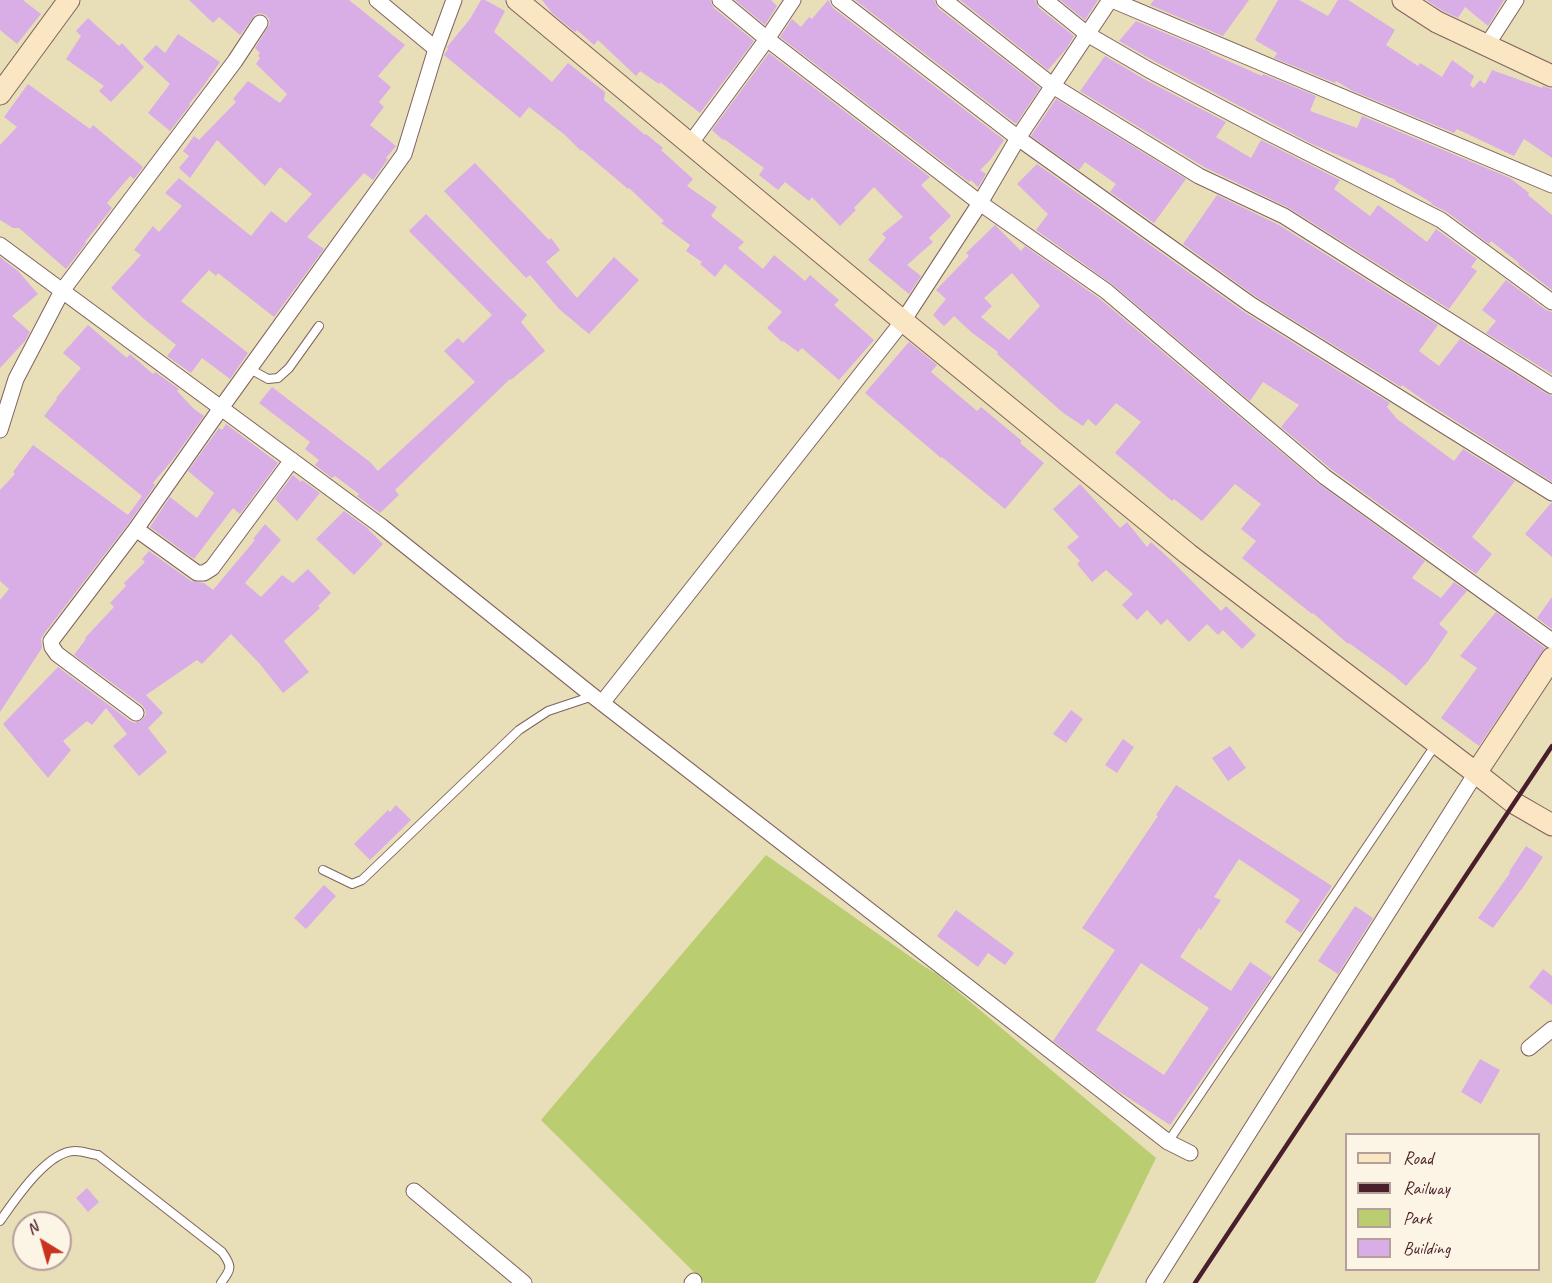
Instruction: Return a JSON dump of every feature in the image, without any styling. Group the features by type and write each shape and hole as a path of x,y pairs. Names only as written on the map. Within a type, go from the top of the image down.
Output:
{"street":[{"path":"0,94 69,0"},
{"path":"377,0 436,49"},
{"path":"136,713 57,654 51,641 136,529 404,154 436,49 454,0"},
{"path":"517,0 1188,554 1514,803 1552,825"},
{"path":"720,0 767,39 980,203 1106,291 1325,477 1552,640"},
{"path":"690,144 793,0"},
{"path":"839,0 1018,138 1250,304 1552,493"},
{"path":"944,0 1053,86 1199,176 1284,216 1552,386"},
{"path":"1045,0 1087,34 1149,70 1442,220 1552,302"},
{"path":"598,700 903,321 980,203 1018,138 1111,0 1552,185"},
{"path":"1403,0 1437,22 1552,76"},
{"path":"1487,45 1516,0"},
{"path":"0,430 16,379 63,291 235,61 260,23"},
{"path":"0,245 381,526 598,700 1168,1142 1190,1153"},
{"path":"136,529 196,573 204,573 212,568 292,460"},
{"path":"1154,1283 1476,773 1552,658"},
{"path":"1529,1047 1552,1029"},
{"path":"414,1191 524,1283"}],"lane":[{"path":"250,369 267,379 278,378 289,368 319,326"},
{"path":"323,870 352,884 362,880 519,730 548,711 598,700"},
{"path":"1168,1142 1437,743"},
{"path":"0,1221 36,1173 54,1158 73,1151 98,1155 222,1252 230,1262 230,1270 221,1283"}],"green space":[{"path":"766,855 937,974 1156,1158 1095,1283 705,1283 541,1120"}],"building":[{"path":"0,0 23,0 41,14 17,44 0,30"},
{"path":"189,0 349,0 405,45 378,76 391,87 379,102 384,107 370,125 396,146 373,180 364,173 307,237 324,249 274,317 218,273 216,276 209,270 181,301 248,353 230,379 202,358 191,373 167,356 176,345 111,288 141,255 134,250 153,226 159,232 182,206 165,193 179,178 251,236 271,211 286,223 312,194 280,167 265,186 217,140 190,178 179,168 189,156 183,151 194,136 199,140 236,102 233,99 248,81 280,103 287,94 256,64 260,53 255,48 270,24 266,15 260,13 255,15 240,35 219,17 213,23"},
{"path":"481,0 505,11 494,32 552,82 568,63 605,92 604,100 663,148 661,150 693,179 687,186 717,207 711,216 744,242 738,248 763,269 774,255 805,281 810,275 839,300 834,305 874,340 839,380 802,348 798,352 782,342 767,328 782,312 725,264 715,277 700,264 702,262 686,251 690,245 661,223 664,221 629,188 581,151 565,135 529,107 520,118 444,55 447,47 470,19"},
{"path":"542,0 710,0 714,8 754,41 700,113 660,82 659,84 640,71 636,76 598,40 594,45 577,30 575,32 552,13"},
{"path":"735,0 771,0 777,6 765,25"},
{"path":"828,0 833,8 1004,140 980,170 986,174 978,187 780,37 792,19 801,27 809,17 812,19"},
{"path":"855,0 934,0 938,8 1040,88 1016,124"},
{"path":"960,0 1035,0 1039,8 1074,36 1048,70"},
{"path":"1060,0 1098,0 1085,20"},
{"path":"1154,0 1249,0 1223,36 1150,5"},
{"path":"1278,0 1299,0 1328,16 1338,0 1348,0 1395,30 1386,45 1418,66 1420,63 1442,77 1452,60 1474,76 1470,85 1473,88 1480,80 1485,84 1492,70 1542,88 1543,86 1552,89 1552,158 1524,139 1514,156 1457,129 1454,133 1353,91 1336,81 1335,83 1274,58 1277,53 1255,40"},
{"path":"1426,0 1504,0 1488,26 1465,7 1458,18"},
{"path":"88,18 119,46 122,43 144,67 111,102 99,91 104,86 66,59 81,36 76,31"},
{"path":"1136,21 1262,76 1263,74 1316,96 1310,111 1357,128 1362,116 1510,178 1552,215 1552,290 1491,241 1489,244 1447,212 1396,180 1312,144 1119,41"},
{"path":"178,34 220,62 170,131 148,113 170,84 143,59 156,45 165,53"},
{"path":"769,53 930,177 921,185 951,216 929,238 933,242 907,265 921,276 909,294 868,260 886,238 882,234 903,217 874,187 840,226 812,197 809,201 785,182 778,190 759,175 764,168 712,130"},
{"path":"1105,56 1226,122 1216,137 1251,158 1261,140 1340,180 1334,189 1370,216 1378,205 1427,242 1436,229 1477,259 1471,267 1477,271 1449,309 1289,208 1204,167 1080,91"},
{"path":"28,84 90,129 93,125 143,167 134,179 130,176 107,203 112,208 66,269 19,228 13,228 0,220 0,145 17,127 4,117"},
{"path":"1056,99 1186,179 1154,223 1110,192 1116,184 1085,162 1079,170 1031,136"},
{"path":"475,163 549,240 551,238 560,250 546,262 577,298 614,257 639,280 589,334 559,309 530,275 526,278 444,191"},
{"path":"1037,164 1244,312 1390,403 1387,407 1397,419 1454,461 1463,449 1515,481 1472,537 1492,554 1476,574 1331,469 1281,427 1299,405 1263,382 1250,401 1112,284 1036,230 1048,214 1017,184"},
{"path":"1217,195 1279,225 1438,325 1419,351 1439,366 1460,339 1552,396 1552,482 1402,385 1401,387 1255,296 1183,244"},
{"path":"426,214 527,315 521,322 545,351 510,379 395,490 399,495 380,513 335,476 332,478 315,465 319,460 305,449 310,442 259,403 272,387 370,462 378,471 475,382 444,351 458,338 463,343 492,315 409,231"},
{"path":"995,225 1021,251 1025,246 1100,299 1319,484 1425,561 1412,578 1441,598 1454,582 1467,591 1439,624 1448,632 1428,661 1406,686 1348,644 1313,613 1242,558 1256,541 1241,529 1261,504 1235,484 1202,521 1174,499 1172,501 1115,453 1141,422 1116,403 1096,426 1088,419 1083,426 1062,412 997,354 998,352 954,316 944,326 933,315 946,299 936,290 969,256 966,253","holes":["1012,273 1040,306 1009,340 981,317 992,306 984,298"]},
{"path":"0,257 18,271 38,294 12,316 30,332 25,341 0,368"},
{"path":"1506,280 1552,312 1552,374 1486,333 1496,321 1482,310"},
{"path":"88,325 127,358 130,354 153,374 155,372 179,389 177,391 204,416 153,483 155,485 131,520 43,635 42,648 0,712 0,600 9,589 0,581 0,490 15,474 13,472 33,445 128,515 142,496 44,416 81,368 63,353"},
{"path":"909,342 937,365 931,372 977,411 981,407 1022,441 1020,443 1044,463 1005,509 865,393"},
{"path":"226,424 278,463 240,514 233,508 194,559 150,527 170,497 197,518 214,493 188,471 219,428 222,430"},
{"path":"293,475 320,493 297,521 275,499"},
{"path":"1080,484 1120,528 1127,522 1147,547 1151,542 1221,611 1226,606 1256,635 1242,649 1223,630 1218,635 1207,624 1189,642 1167,619 1161,625 1147,610 1137,620 1122,605 1133,594 1106,570 1092,582 1077,564 1080,561 1067,547 1079,537 1053,509"},
{"path":"1552,503 1552,557 1525,534"},
{"path":"344,511 366,527 383,544 354,575 316,539"},
{"path":"265,524 281,540 245,583 261,597 282,575 293,583 308,569 331,593 318,606 320,608 284,641 309,672 283,693 259,663 231,634 202,664 197,660 146,695 163,713 148,728 167,752 139,776 113,746 127,734 106,708 92,725 87,721 63,741 71,750 48,778 3,724 58,667 130,721 135,723 143,719 146,714 142,705 74,655 85,638 114,607 110,603 126,586 124,583 145,562 142,559 149,551 191,581 204,583 213,590 255,540 253,539"},
{"path":"1552,597 1552,629 1537,618"},
{"path":"1496,612 1545,648 1479,746 1441,718 1477,668 1460,656"},
{"path":"1071,710 1083,719 1066,743 1053,734"},
{"path":"1123,739 1134,747 1117,773 1105,765"},
{"path":"1230,746 1246,768 1228,781 1212,758"},
{"path":"1176,785 1332,886 1301,933 1285,922 1300,900 1239,859 1214,897 1221,900 1180,957 1231,991 1250,962 1272,977 1170,1125 1115,1089 1053,1041 1115,950 1082,928 1158,816 1156,815","holes":["1141,963 1209,1008 1164,1075 1096,1030"]},
{"path":"396,805 411,820 370,860 354,844"},
{"path":"1526,846 1543,857 1493,928 1478,918"},
{"path":"324,885 336,896 306,929 294,918"},
{"path":"1355,906 1373,918 1338,974 1318,961"},
{"path":"956,910 1014,953 1005,965 988,953 978,967 937,936"},
{"path":"1543,969 1552,976 1552,1005 1529,987"},
{"path":"1480,1059 1500,1070 1481,1104 1461,1092"},
{"path":"87,1188 99,1202 88,1212 76,1198"}],"railway":[{"path":"1195,1283 1552,746"}]}
